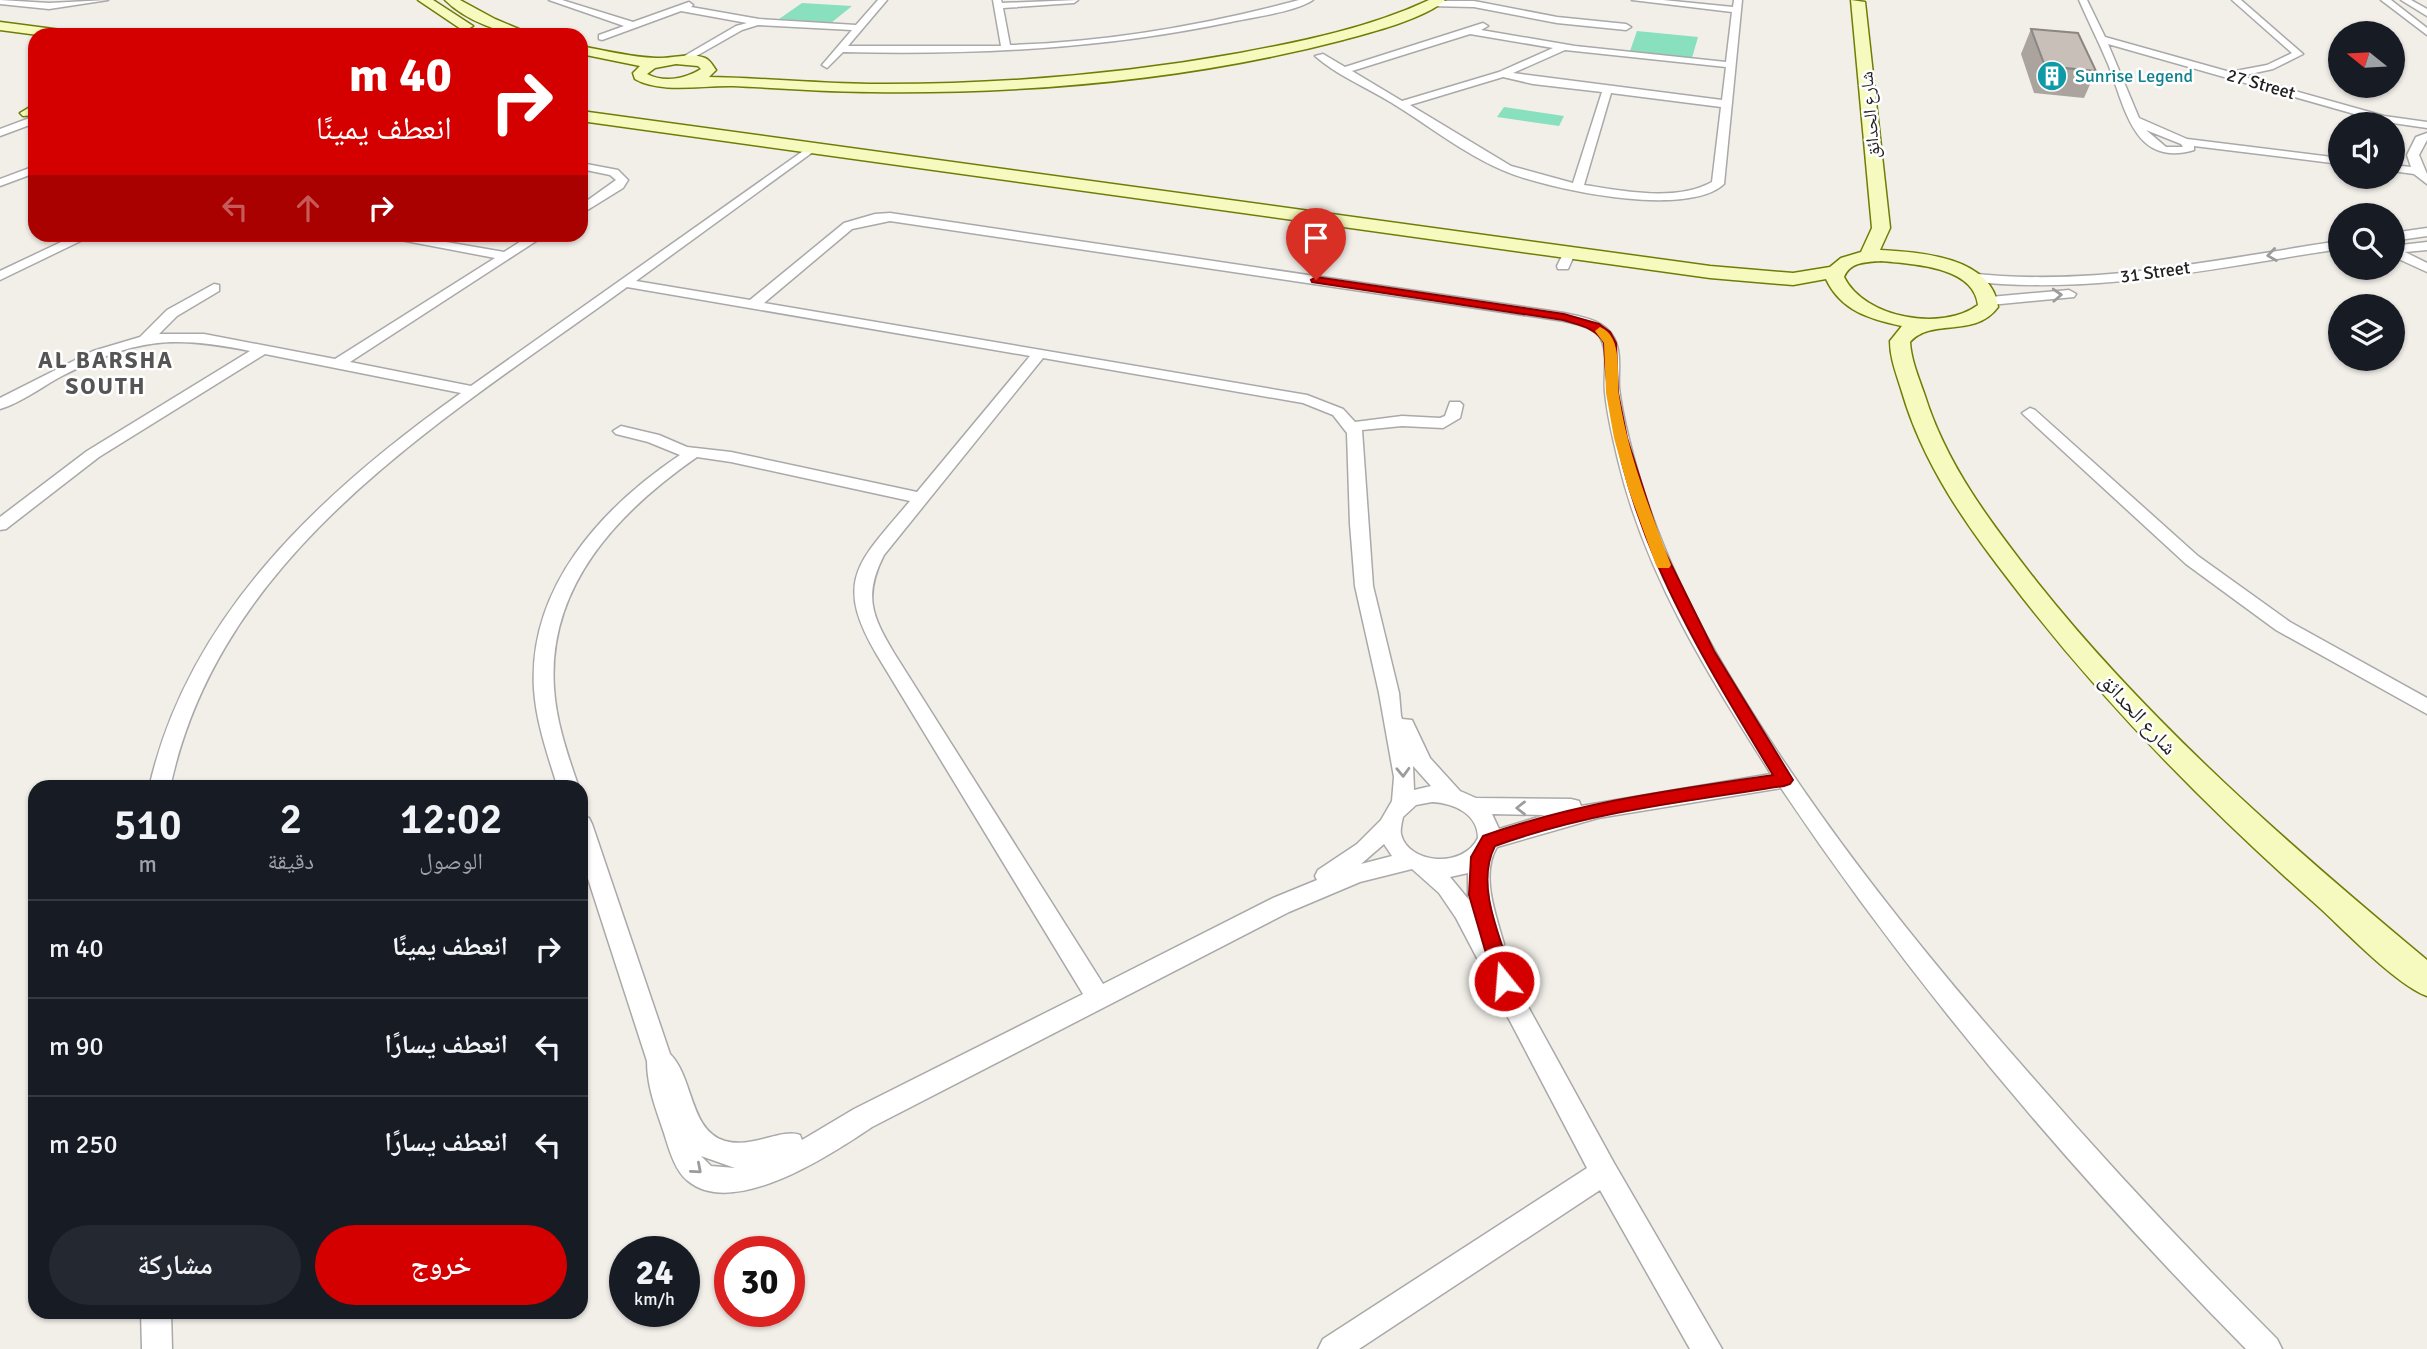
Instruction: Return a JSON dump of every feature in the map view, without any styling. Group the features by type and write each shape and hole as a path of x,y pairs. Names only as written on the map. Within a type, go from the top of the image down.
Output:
{"street":[{"path":"0,1 41,6 104,0"},
{"path":"424,0 447,17 473,28"},
{"path":"452,0 490,22 507,28"},
{"path":"553,0 632,25"},
{"path":"602,37 702,0"},
{"path":"827,65 883,0"},
{"path":"1006,48 998,3 1074,0"},
{"path":"839,49 908,51 1006,48 1161,33 1238,18 1309,0"},
{"path":"588,51 659,63 684,60 734,72 788,77 969,78 1088,70 1168,61 1264,43 1346,23 1410,0"},
{"path":"1491,0 1571,19"},
{"path":"2083,0 2134,120 2146,140 2155,146 2186,150 2190,145 2185,142 2328,160"},
{"path":"2236,0 2298,54 2270,67 2262,76 2267,86"},
{"path":"2385,0 2427,32"},
{"path":"2405,0 2427,13"},
{"name":"شارع الحدائق","path":"1859,1 1881,228"},
{"path":"640,72 644,80 652,82 917,88 1032,83 1188,67 1300,45 1363,29 1435,2 1474,4 1592,22 1628,23 1737,5 1719,178 1713,189 1693,197 1665,198 1490,174 1475,149"},
{"path":"680,8 761,22 857,28"},
{"path":"735,36 736,18"},
{"path":"1344,70 1402,54 1497,20"},
{"path":"705,64 735,36 761,22"},
{"path":"751,33 761,22"},
{"path":"1592,22 1628,23 1731,65"},
{"path":"1402,104 1503,74 1628,23"},
{"path":"684,60 720,38 791,24"},
{"path":"0,26 28,30"},
{"path":"1471,31 1564,47"},
{"path":"0,36 28,39"},
{"name":"27 Street","path":"2103,44 2138,48 2358,112"},
{"path":"1320,56 1516,172 1552,182"},
{"path":"588,62 640,72 659,63"},
{"path":"686,81 706,73 705,64"},
{"path":"2226,74 2270,67"},
{"path":"1503,74 1607,91 1727,104"},
{"path":"1578,186 1607,91"},
{"path":"0,124 28,115"},
{"path":"0,133 28,116"},
{"path":"588,117 813,147 1567,259 1793,279 1835,272 1845,262 1868,256 1922,260"},
{"name":"27 Street","path":"2405,122 2427,125"},
{"name":"27 Street","path":"2405,129 2424,137"},
{"path":"2424,137 2413,155 2418,171 2427,181"},
{"path":"162,780 182,715 210,656 245,601 284,551 327,505 373,466 474,391 813,147"},
{"path":"588,167 614,172 622,180 619,186 588,206"},
{"path":"2405,170 2418,171"},
{"path":"0,183 28,172"},
{"path":"21,175 28,176"},
{"path":"754,304 848,226 860,221 890,217 1564,317 1595,327 1605,334 1610,343 1612,393 1621,438 1654,544 1706,651 1784,780 1860,886 1986,1043 2114,1190 2267,1349"},
{"path":"1710,272 1813,288 1895,319 1925,323 1968,321 1984,313 1990,301 1985,290 1969,277 1922,260 1891,242 1881,228 1868,256"},
{"path":"2405,235 2427,232"},
{"path":"0,276 72,242"},
{"path":"422,242 505,256"},
{"path":"338,364 528,242"},
{"path":"2405,249 2427,246"},
{"name":"31 Street","path":"1969,277 2019,283 2113,278 2328,247"},
{"path":"2405,257 2427,268"},
{"name":"31 Street","path":"1990,301 2082,294 2328,260"},
{"path":"1835,272 1837,288 1850,300"},
{"path":"625,283 1307,399 1338,412 1352,427 1356,442 1359,534 1364,586 1389,693 1421,762 1486,822 1478,882 1481,909 1504,981"},
{"path":"146,339 172,313 214,289"},
{"path":"1869,310 1883,327 1900,383 1912,396"},
{"path":"1912,396 1900,341 1909,331 1925,323"},
{"path":"0,404 101,352 146,339 188,335 474,391"},
{"path":"0,525 93,454 262,350"},
{"path":"1040,353 876,553 865,572 860,591 862,611 886,655 1098,998"},
{"name":"شارع الحدائق","path":"1912,396 1931,444 1955,487 2025,586 2073,643 2126,702 2231,808 2427,981"},
{"path":"1352,427 1409,420 1443,423 1452,418 1455,405"},
{"path":"2030,413 2192,561 2283,626 2427,708"},
{"path":"621,431 653,438 694,453 731,457 920,499"},
{"path":"567,780 544,688 545,651 553,614 570,575 595,538 625,504 661,473 694,453"},
{"path":"1389,693 1389,708 1403,764 1402,804"},
{"path":"588,845 660,1061 662,1088 686,1156 697,1171 717,1180 731,1181 758,1173 836,1136 863,1118 1281,905 1356,874 1419,863 1436,869 1461,867 1484,849 1529,827 1614,805 1784,780"},
{"path":"1281,905 1365,850 1390,824 1396,809 1421,795 1520,808 1614,805"},
{"path":"1390,824 1393,840 1456,899 1504,981 1604,1172 1707,1349"},
{"path":"1333,1349 1604,1172"},
{"path":"156,1319 157,1349"}],"green space":[{"path":"802,3 852,6 831,23 779,19"},
{"path":"1637,31 1698,37 1692,58 1630,51"},
{"path":"1504,107 1564,116 1559,126 1497,117"}],"building":[{"path":"2031,29 2078,33 2096,71 2045,66"}],"slow traffic":[{"path":"1600,331 1610,343 1612,393 1621,438 1635,488 1664,565"}],"place":[{"name":"Sunrise Legend","path":"2052,76"}],"district":[{"name":"AL BARSHA SOUTH","path":"106,373"}],"route":[{"path":"1316,280 1564,317 1581,321 1605,334 1610,343 1612,393 1621,438 1654,544 1706,651 1784,780 1614,805 1529,827 1489,841 1480,857 1479,895 1504,981"}]}
